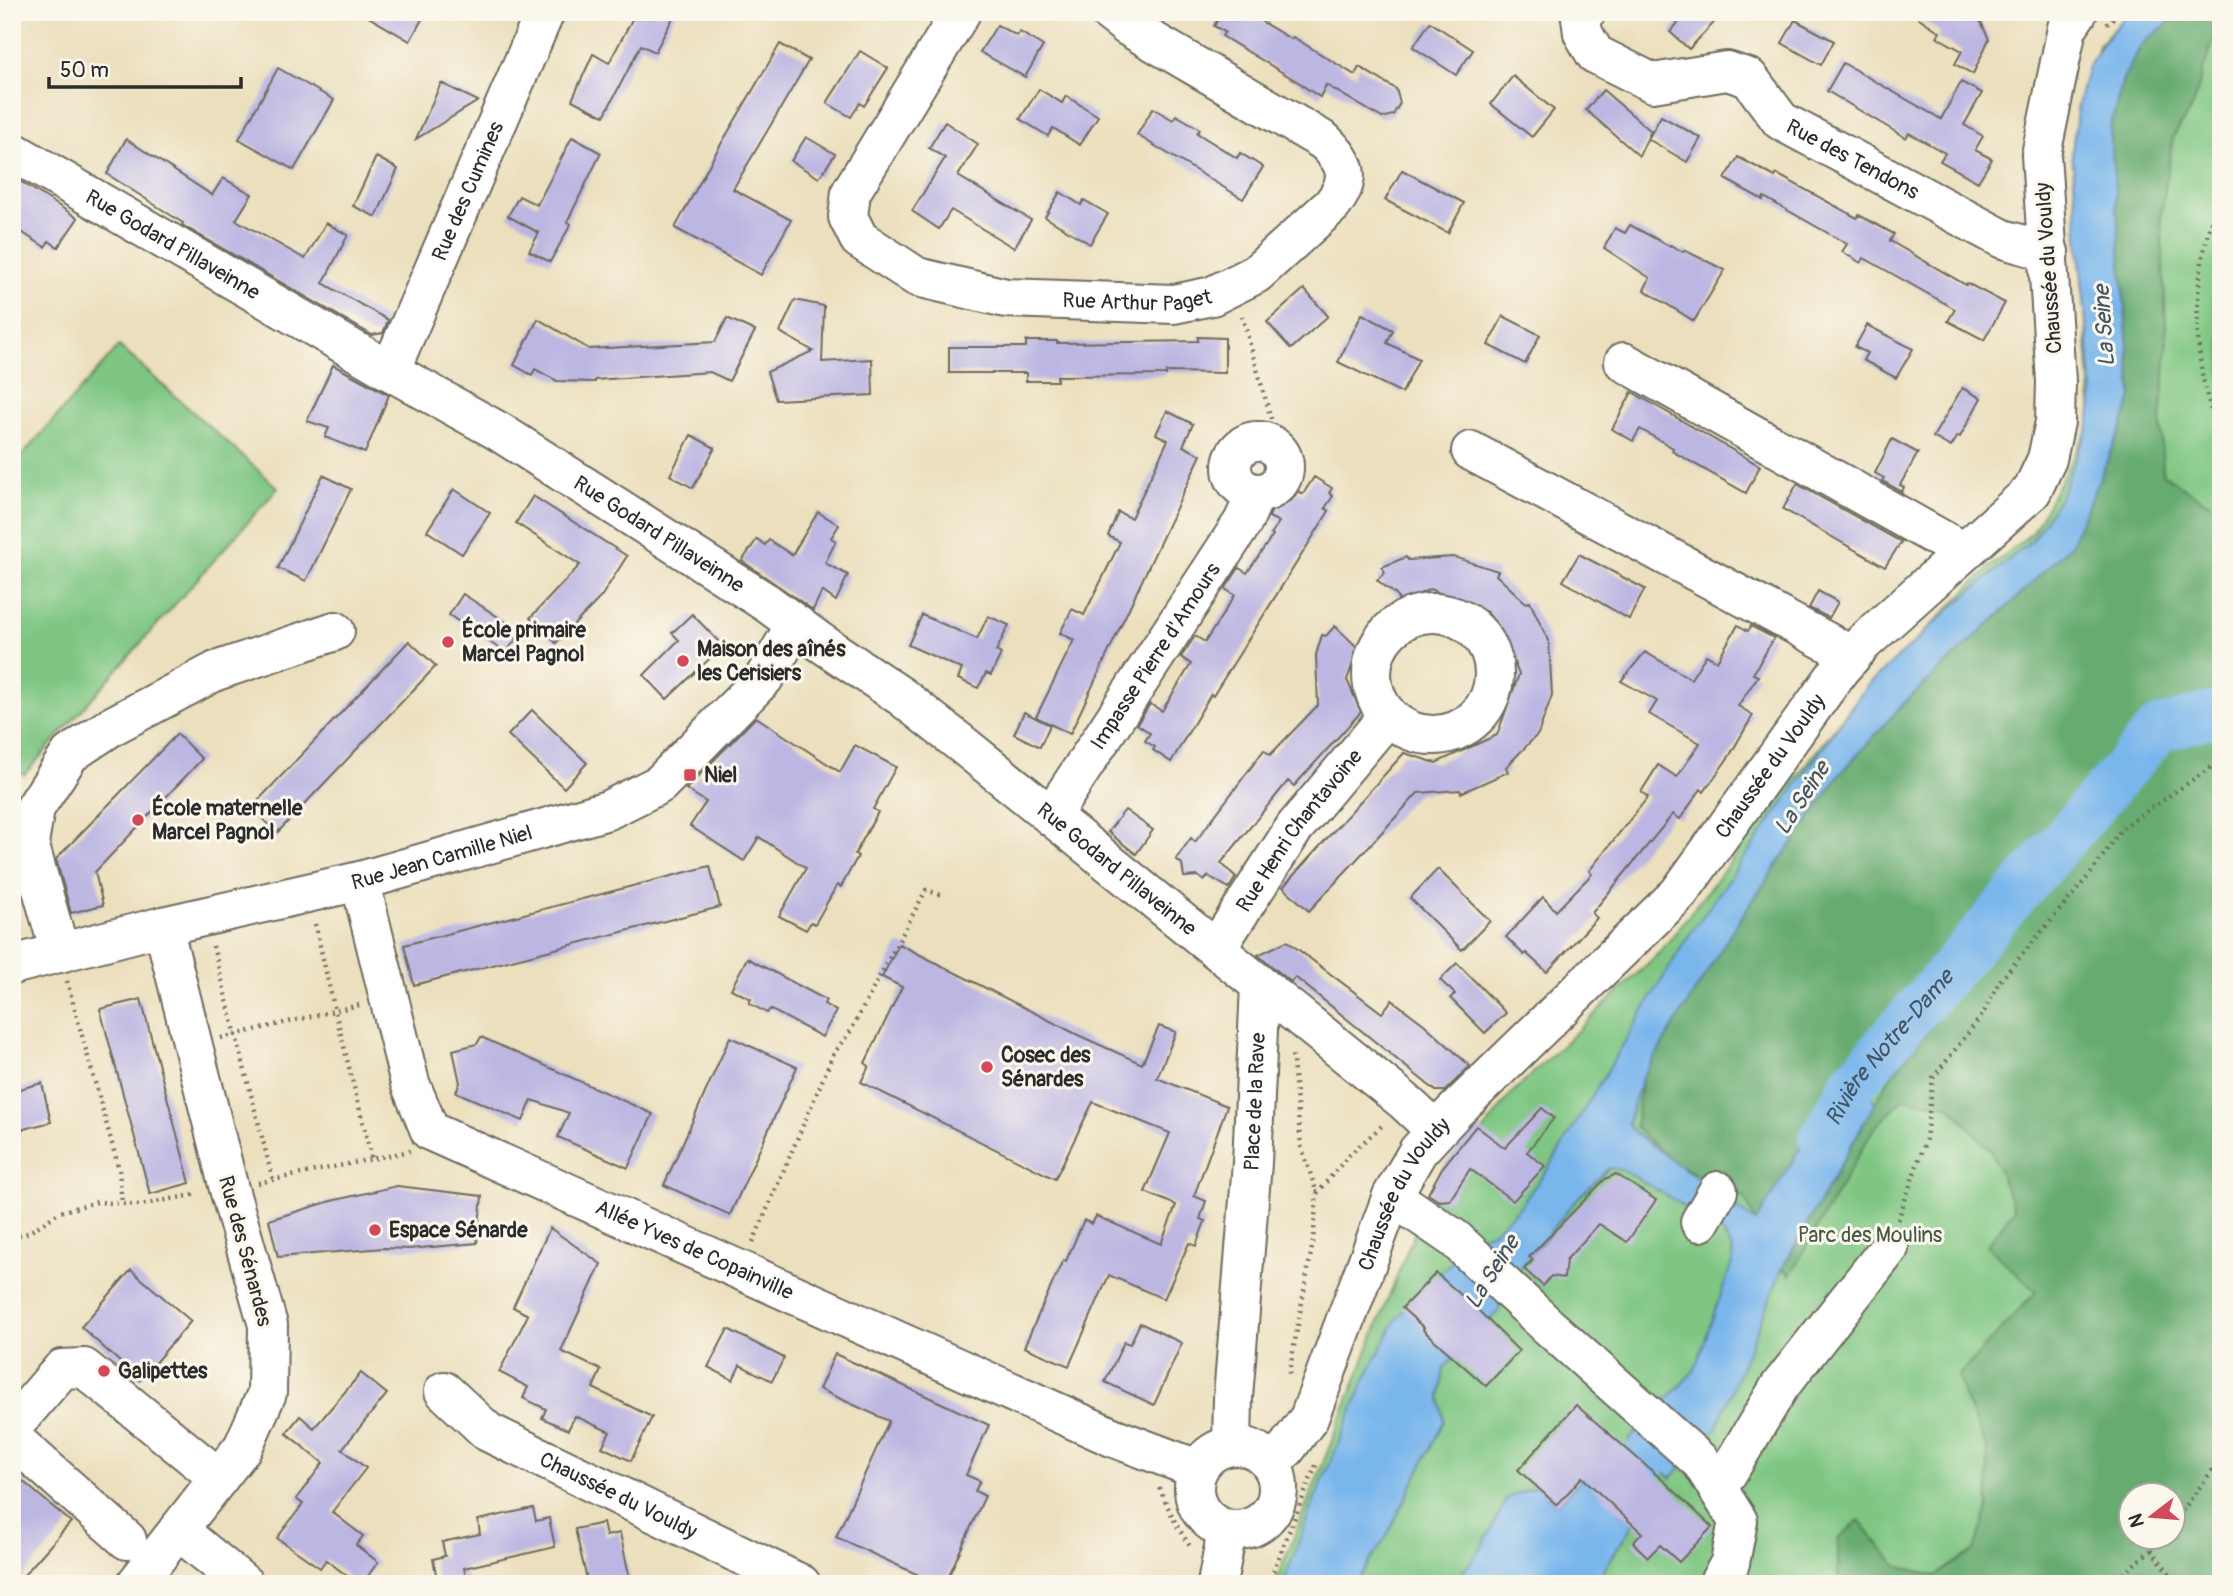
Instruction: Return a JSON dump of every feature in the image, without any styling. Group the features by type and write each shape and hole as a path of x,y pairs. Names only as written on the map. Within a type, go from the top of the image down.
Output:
{"street":[{"name":"Rue des Cumines","path":"390,371 545,12"},
{"name":"Rue Arthur Paget","path":"961,12 851,192 848,217 859,239 917,277 1006,298 1174,304 1212,296 1256,274 1337,199 1342,193 1346,173 1339,155 1324,141 1127,26 1109,12"},
{"name":"Chaussée du Vouldy","path":"1270,1464 1286,1449 1309,1418 1392,1196 1418,1152 1436,1131 1679,893 1864,642 2032,491 2047,459 2055,422 2056,381 2041,155 2061,18"},
{"name":"Rue des Tendons","path":"1585,23 1595,54 1653,83 1727,71 1749,78 1781,121 2003,239 2049,253"},
{"name":"Rue Godard Pillaveinne","path":"12,151 498,431 767,603 902,697 1260,985"},
{"path":"1624,362 1964,552"},
{"name":"Impasse Pierre d'Amours","path":"1051,816 1243,522 1256,493 1247,491 1234,479 1232,470 1236,453 1250,443 1259,441 1268,444"},
{"path":"1471,451 1851,657"},
{"name":"Rue Jean Camille Niel","path":"12,965 163,926 360,881 608,810 660,784 764,678 796,624"},
{"path":"60,953 29,843 35,808 70,754 112,726 216,671 335,631"},
{"name":"Rue Henri Chantavoine","path":"1216,949 1295,827 1388,716"},
{"name":"Allée Yves de Copainville","path":"360,881 410,1083 430,1130 1112,1437 1197,1469"},
{"name":"Rue des Sénardes","path":"136,1584 243,1447 267,1393 268,1325 229,1189 163,926"},
{"name":"Place de la Rave","path":"1260,985 1404,1101 1436,1131"},
{"name":"Place de la Rave","path":"1232,1446 1233,1397 1256,1103 1260,985"},
{"path":"1392,1196 1455,1239 1710,1476 1738,1521 1730,1563 1718,1584"},
{"path":"1710,1476 1889,1248"},
{"path":"12,1427 62,1369 84,1368 219,1478"},
{"name":"Chaussée du Vouldy","path":"444,1391 488,1432 801,1584"},
{"path":"12,1438 127,1540"},
{"path":"1232,1446 1247,1447 1260,1453 1270,1464 1278,1482 1276,1503 1265,1520 1247,1530 1227,1531 1209,1522 1197,1507 1193,1488 1197,1469 1212,1453 1232,1446"},
{"path":"178,1530 244,1584"},
{"path":"1217,1584 1227,1531"}],"path":[{"path":"2221,195 2206,239 2197,303 2199,358 2213,417 2221,436"},
{"path":"1233,286 1272,422 1268,444"},
{"path":"1889,1248 1926,1139 1933,1078 1983,1014 1999,982 2092,872 2122,828 2213,766 2221,764"},
{"path":"741,1271 834,1053 850,1031 926,890 941,895"},
{"path":"308,892 372,1159"},
{"path":"206,916 273,1180"},
{"path":"60,953 118,1169 122,1204"},
{"path":"193,1045 389,998"},
{"path":"1287,1384 1313,1242 1317,1193 1301,1146 1291,1042"},
{"path":"1317,1193 1349,1155 1383,1124 1391,1125"},
{"path":"12,1237 28,1233 60,1212 97,1202 139,1205 416,1150"},
{"path":"2188,1503 2214,1468 2221,1463"},
{"path":"1157,1484 1176,1524 1191,1545 1193,1556"},
{"path":"2114,1584 2151,1550 2178,1584"}],"green space":[{"name":"Parc des Moulins","path":"2130,12 2221,12 2221,1584 1275,1584 1421,1216 1511,1094 1660,952 1858,698 1990,567 2033,532 2092,421 2074,135 2098,45"},
{"path":"2182,12 2221,12 2221,21 2194,104 2173,137 2161,215 2167,348 2161,423 2163,474 2221,508 2221,711 2167,711 2112,760 1841,1080 1756,1223 1745,1198 1674,1163 1635,1127 1642,1078 1735,926 1840,774 1903,704 2070,546 2121,429 2132,396 2110,129 2123,79 2142,43"},
{"path":"119,346 278,488 24,775 12,765 12,467"},
{"path":"2216,724 2221,725 2221,1584 1842,1584 1838,1578 1838,1539 1859,1520 1897,1566 1935,1576 1974,1550 1989,1506 1987,1449 1958,1376 2036,1292 1987,1246 2014,1209 1992,1152 1949,1105 1903,1099 1874,1128 1790,1275 1783,1267 1890,1077 2172,737"}],"water":[{"name":"La Seine","path":"2128,12 2182,12 2142,44 2123,79 2110,128 2132,396 2121,429 2070,546 1903,704 1840,774 1735,926 1642,1078 1628,1123 1634,1132 1756,1222 1841,1080 1876,1101 1783,1267 1716,1429 1671,1478 1629,1440 1694,1371 1733,1260 1732,1249 1722,1232 1623,1170 1609,1168 1577,1199 1515,1275 1502,1298 1498,1312 1444,1368 1440,1398 1444,1421 1386,1538 1354,1584 1283,1584 1311,1508 1364,1382 1396,1319 1475,1237 1493,1231 1518,1209 1552,1163 1687,938 1866,687 1947,612 2032,540 2059,499 2089,426 2093,392 2072,151 2078,105 2087,69 2101,45"},
{"path":"1583,1476 1633,1524 1595,1584 1450,1584 1476,1555 1507,1498 1536,1486 1557,1505"}],"building":[{"path":"360,12 426,12 410,41"},
{"path":"636,12 676,12 655,52 641,45 604,116 572,100 593,54 609,63"},
{"path":"1222,12 1245,12 1291,39 1293,37 1355,75 1359,67 1396,89 1400,103 1393,115 1382,118 1326,85 1320,97 1222,36 1225,32 1214,26"},
{"path":"1688,12 1724,12 1689,49 1670,32"},
{"path":"1910,12 1962,12 1981,22 1989,39 1973,74 1955,64 1962,51 1937,37 1940,32"},
{"path":"1795,20 1834,41 1821,65 1782,43"},
{"path":"1430,22 1473,50 1456,75 1413,47"},
{"path":"997,25 1017,36 1020,32 1043,46 1025,77 980,52"},
{"path":"780,44 809,60 733,189 791,220 761,275 675,228"},
{"path":"860,51 888,68 864,106 860,103 851,117 827,103"},
{"path":"1843,63 1941,119 1961,82 1982,93 1964,125 1983,136 1975,150 1992,159 1978,182 1940,161 1945,153 1909,133 1906,138 1827,91"},
{"path":"278,68 334,100 294,170 239,139"},
{"path":"1513,76 1554,110 1532,137 1491,104"},
{"path":"441,83 478,101 416,139"},
{"path":"1039,89 1062,103 1066,96 1098,116 1080,145 1053,128 1048,136 1020,119"},
{"path":"1603,90 1651,131 1639,156 1586,110"},
{"path":"1153,108 1173,120 1176,115 1200,129 1197,133 1237,158 1240,153 1263,167 1243,199 1137,135"},
{"path":"1661,116 1701,138 1687,162 1648,139"},
{"path":"945,122 978,144 958,176 1031,220 1014,248 951,210 939,229 912,211 945,158 929,148"},
{"path":"572,137 601,153 567,222 571,224 550,262 529,251 539,233 508,216 519,196 537,205"},
{"path":"806,137 835,154 819,178 791,161"},
{"path":"126,139 212,195 223,178 252,194 236,220 305,259 326,223 348,235 323,283 388,320 383,333 372,335 182,225 183,223 107,174"},
{"path":"376,157 398,169 376,217 353,206"},
{"path":"1738,157 1894,234 1890,241 1966,285 1967,283 2005,303 1984,340 1948,321 1955,309 1864,258 1861,263 1842,252 1847,244 1764,197 1763,200 1725,179"},
{"path":"1402,170 1464,203 1448,233 1385,200"},
{"path":"12,176 78,218 58,247 49,241 45,247 12,226"},
{"path":"1060,192 1081,205 1084,200 1108,214 1090,244 1045,217"},
{"path":"1630,225 1669,246 1683,252 1684,250 1725,270 1694,321 1644,290 1650,278 1604,248 1615,228 1625,233"},
{"path":"1304,289 1328,316 1291,349 1267,322"},
{"path":"795,300 824,306 822,362 872,359 873,395 776,400 767,372 813,351 780,332"},
{"path":"1362,314 1393,330 1387,343 1419,359 1402,393 1338,362"},
{"path":"1503,316 1540,335 1525,364 1488,345"},
{"path":"727,318 755,331 729,381 710,372 595,382 557,381 535,369 532,375 514,365 538,319 589,349 715,342"},
{"path":"1867,325 1913,349 1896,378 1863,360 1867,353 1855,347"},
{"path":"1198,337 1225,338 1225,373 1057,376 1057,381 1026,381 1026,373 949,373 949,347 1026,347 1026,341 1198,341"},
{"path":"333,365 389,395 365,453 325,437 329,428 307,421"},
{"path":"1962,388 1981,398 1960,437 1958,436 1951,447 1933,437"},
{"path":"1632,392 1760,466 1746,493 1672,451 1673,448 1640,429 1633,441 1612,429"},
{"path":"1167,411 1193,424 1183,446 1201,455 1070,734 1036,717 1074,640 1060,633 1072,609 1084,615 1109,565 1120,542 1108,536 1118,512 1131,518 1168,440 1156,434"},
{"path":"691,435 715,448 693,488 670,475"},
{"path":"1892,439 1918,453 1900,485 1904,487 1902,492 1882,481 1884,478 1875,473"},
{"path":"323,475 351,489 306,581 278,568"},
{"path":"1314,477 1332,488 1329,493 1333,496 1325,508 1329,511 1213,696 1211,694 1171,762 1153,750 1155,747 1145,741 1150,733 1137,724 1150,704 1162,711 1191,664 1181,657 1195,636 1205,642 1235,595 1225,589 1239,568 1247,573 1273,535 1271,534 1279,522 1269,517 1278,493 1291,501 1298,491 1303,494"},
{"path":"1797,484 1901,542 1885,567 1783,509"},
{"path":"454,489 490,513 462,554 427,531"},
{"path":"533,496 627,556 601,597 556,643 530,618 580,565 516,523"},
{"path":"818,512 839,525 831,538 836,541 825,563 848,575 836,601 822,591 813,610 742,561 757,539 765,545 769,540 792,555"},
{"path":"1579,554 1645,589 1629,619 1563,581"},
{"path":"1406,557 1408,560 1454,557 1498,571 1496,575 1526,603 1530,602 1549,642 1552,695 1538,734 1506,767 1508,772 1461,793 1460,790 1418,793 1309,911 1283,887 1404,753 1436,763 1497,735 1519,674 1499,628 1487,612 1430,589 1400,603 1396,595 1377,580 1385,572 1382,567"},
{"path":"1818,591 1838,602 1829,618 1809,608"},
{"path":"463,594 521,632 506,653 449,615"},
{"name":"Maison des aînés les Cerisiers","path":"692,614 723,646 667,699 644,675 679,640 672,633"},
{"path":"922,615 977,639 988,616 1009,625 996,651 1001,654 991,675 986,673 978,688 958,679 962,669 908,645"},
{"path":"1738,625 1748,631 1751,626 1774,638 1753,674 1758,676 1738,706 1753,715 1704,792 1701,789 1680,819 1673,814 1592,913 1597,918 1547,972 1506,937 1543,897 1556,911 1592,874 1589,871 1648,797 1641,792 1658,765 1677,777 1700,743 1649,714 1657,701 1621,681 1645,652 1691,679 1706,655 1717,661"},
{"path":"1335,626 1358,648 1347,680 1361,712 1294,786 1288,781 1221,863 1236,877 1229,888 1208,876 1204,881 1198,876 1184,877 1182,864 1176,859 1191,838 1195,842 1264,750 1270,755 1318,705 1316,655 1322,635 1326,636"},
{"path":"409,641 436,666 277,833 251,808"},
{"path":"532,710 587,763 564,788 508,735"},
{"path":"1024,712 1050,725 1040,747 1014,734"},
{"path":"756,717 840,772 855,745 896,767 873,809 878,812 841,887 837,885 815,924 811,922 806,930 779,916 806,868 759,837 744,861 690,826 706,802 686,789"},
{"path":"177,734 202,759 95,872 103,905 71,913 56,859"},
{"path":"1125,810 1153,830 1136,854 1108,832"},
{"path":"710,866 720,907 414,985 404,945"},
{"path":"1438,869 1490,921 1462,950 1410,898"},
{"path":"1287,941 1382,1013 1392,1000 1425,1025 1470,1066 1445,1091 1436,1091 1295,977 1291,982 1258,955"},
{"path":"899,944 1078,1035 1142,1064 1159,1026 1176,1032 1157,1078 1227,1106 1194,1196 1206,1201 1200,1219 1205,1221 1196,1246 1189,1243 1164,1299 1109,1275 1069,1366 1024,1347 1084,1220 1092,1224 1096,1216 1161,1244 1176,1205 1145,1192 1170,1133 1093,1102 1055,1179 861,1082 869,1066 865,1063 902,987 882,977"},
{"path":"747,958 826,1000 824,1004 836,1011 822,1037 770,1009 767,1013 749,1003 751,999 731,989"},
{"path":"1457,963 1506,1013 1485,1033 1450,998 1455,994 1440,980"},
{"path":"141,999 190,1183 150,1194 100,1009"},
{"path":"481,1037 653,1114 628,1168 558,1137 569,1113 532,1100 523,1121 456,1092 460,1083 453,1050 477,1044"},
{"path":"730,1037 797,1067 730,1215 664,1185"},
{"path":"42,1083 51,1122 12,1132 12,1091"},
{"path":"1542,1108 1554,1118 1527,1152 1545,1166 1513,1201 1470,1169 1450,1200 1439,1201 1428,1194 1442,1168 1476,1126 1505,1148"},
{"path":"1616,1174 1656,1200 1627,1242 1599,1224 1566,1260 1564,1278 1551,1276 1543,1286 1524,1269 1533,1260 1529,1257 1605,1179"},
{"name":"Espace Sénarde","path":"397,1186 482,1196 477,1243 278,1257 269,1220 331,1201"},
{"path":"550,1228 601,1264 561,1351 601,1370 593,1388 652,1417 631,1461 602,1447 610,1432 575,1416 568,1430 542,1418 546,1409 523,1398 528,1387 499,1372 528,1315 513,1307"},
{"path":"131,1270 191,1321 140,1380 81,1327"},
{"path":"1436,1273 1519,1351 1486,1386 1402,1308"},
{"path":"1140,1323 1182,1343 1154,1405 1105,1382 1124,1342 1130,1344"},
{"path":"728,1329 784,1358 772,1381 740,1365 733,1380 708,1367"},
{"path":"835,1354 989,1425 966,1475 980,1481 975,1491 985,1496 945,1584 938,1584 836,1537 889,1421 819,1389"},
{"path":"361,1373 387,1394 342,1449 366,1468 332,1512 363,1536 356,1545 378,1562 362,1584 358,1584 326,1560 320,1568 277,1538 303,1504 296,1499 323,1463 286,1433 300,1416 314,1428"},
{"path":"1576,1405 1712,1527 1679,1562 1660,1545 1648,1557 1633,1543 1642,1533 1582,1477 1557,1505 1518,1470"},
{"path":"12,1472 71,1522 16,1584 12,1584"},
{"path":"533,1508 536,1521 549,1518 555,1547 464,1568 468,1584 438,1584 433,1559 445,1556 442,1542 480,1534 478,1520"},
{"path":"603,1523 606,1536 620,1533 631,1584 588,1584 575,1529"}],"waterway":[{"name":"Rivière Notre-Dame","path":"1822,1139 1854,1082 2158,730 2208,715 2221,718"},
{"name":"Rivière Notre-Dame","path":"1595,1505 1689,1419 1692,1412"}],"place":[{"name":"École primaire Marcel Pagnol","path":"448,642"},
{"name":"Maison des aînés les Cerisiers","path":"683,661"},
{"name":"Niel","path":"690,775"},
{"name":"École maternelle Marcel Pagnol","path":"138,820"},
{"name":"Cosec des Sénardes","path":"987,1067"},
{"name":"Espace Sénarde","path":"375,1230"},
{"name":"Galipettes","path":"104,1371"}]}
